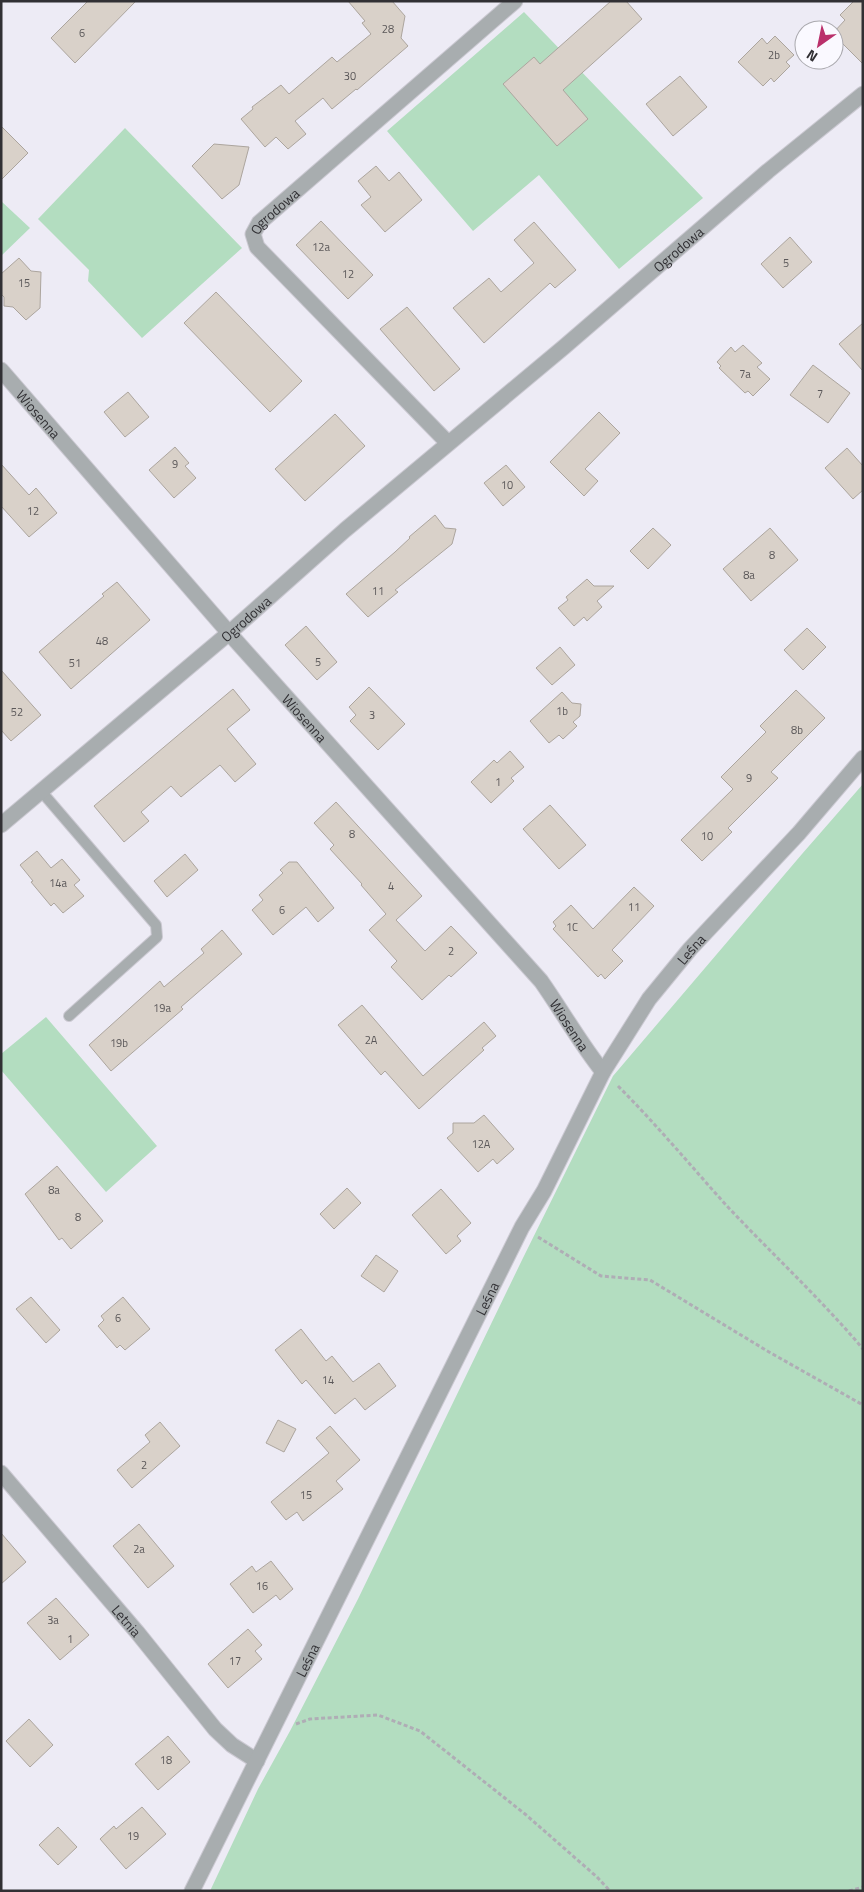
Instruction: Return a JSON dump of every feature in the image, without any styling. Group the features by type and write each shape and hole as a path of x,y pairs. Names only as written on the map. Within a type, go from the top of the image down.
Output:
{"street":[{"name":"Ogrodowa","path":"448,443 257,247 253,234 259,223 515,1"},
{"name":"Ogrodowa","path":"1,825 229,633 345,530 768,171 863,94"},
{"name":"Wiosenna","path":"1,370 229,633 541,981 579,1040 603,1072"},
{"name":"Leśna","path":"192,1891 522,1227 544,1191 603,1072 650,999 690,949 799,833 863,758"},
{"name":"Letnia","path":"1,1474 137,1632 215,1730 232,1745 257,1761"}],"lane":[{"path":"41,791 156,925 157,937 69,1016"}],"path":[{"path":"603,1072 638,1106 726,1204 838,1319 863,1349"},
{"path":"522,1227 602,1276 650,1280 769,1352 863,1405"},
{"path":"271,1734 310,1718 378,1715 420,1731 525,1814 598,1877 610,1891"},
{"path":"849,1891 863,1887"}],"green space":[{"path":"524,12 703,198 619,269 539,175 473,231 387,131"},
{"path":"125,128 242,248 142,338 88,281 89,270 38,219"},
{"path":"1,201 30,228 1,256"},
{"path":"863,784 863,1891 210,1891 258,1789 358,1599 613,1076"},
{"path":"46,1017 157,1146 106,1192 1,1070 1,1054"}],"building":[{"path":"88,1 136,1 75,63 51,38"},
{"path":"348,1 392,1 405,16 401,38 408,46 332,109 323,98 295,121 306,134 288,149 276,137 265,147 241,119 253,109 252,107 281,85 289,94 332,57 337,62 371,34 362,23 365,21"},
{"path":"611,1 626,1 642,19 563,90 588,119 557,146 503,84 534,57 540,64"},
{"path":"854,1 863,1 863,64 844,45 845,20 840,15"},
{"path":"775,36 794,55 786,62 790,66 774,82 771,78 763,86 738,62 762,38 767,44"},
{"path":"680,76 707,107 673,136 646,104"},
{"path":"1,126 28,153 1,180"},
{"path":"214,144 249,147 239,185 222,199 192,166"},
{"path":"376,166 389,181 399,172 422,200 385,232 361,205 371,197 358,181"},
{"path":"321,221 373,275 348,299 296,245"},
{"path":"534,222 576,270 555,288 550,283 484,343 453,308 489,278 501,292 534,263 514,240"},
{"path":"790,237 812,262 783,288 761,264"},
{"path":"19,258 31,271 41,272 40,308 26,320 13,307 4,306 4,297 1,294 1,274"},
{"path":"216,292 302,381 270,412 184,323"},
{"path":"407,307 460,369 434,391 380,329"},
{"path":"863,323 863,371 839,344"},
{"path":"743,345 762,363 757,367 770,379 753,396 748,391 745,393 719,368 721,366 717,362 731,347 735,352"},
{"path":"813,365 850,393 828,423 790,395"},
{"path":"128,392 149,417 125,437 104,412"},
{"path":"599,412 620,433 585,469 598,481 584,496 550,462"},
{"path":"335,414 365,446 305,501 275,469"},
{"path":"175,447 189,463 185,466 196,478 174,498 149,470"},
{"path":"847,448 863,466 863,490 853,499 825,468"},
{"path":"1,464 29,495 36,488 57,513 29,537 1,506"},
{"path":"506,465 525,487 503,506 484,483"},
{"path":"435,515 445,528 456,529 452,544 395,590 398,592 368,617 346,594"},
{"path":"653,528 671,545 648,569 630,551"},
{"path":"770,528 798,560 751,601 723,569"},
{"path":"587,579 594,586 614,586 597,601 602,607 587,621 584,617 574,626 558,608 568,600 566,597"},
{"path":"117,582 150,620 71,689 39,652 104,596 102,594"},
{"path":"306,626 337,662 317,680 285,645"},
{"path":"807,628 826,647 803,670 784,650"},
{"path":"560,647 575,665 552,685 536,668"},
{"path":"1,670 41,715 11,741 1,730"},
{"path":"369,687 405,724 378,750 350,721 356,715 349,707"},
{"path":"233,689 250,710 227,729 256,764 235,782 220,765 181,797 171,786 141,812 149,821 124,842 94,806"},
{"path":"796,690 825,718 771,772 778,778 728,828 732,832 702,861 681,840 733,789 721,777 766,732 760,726"},
{"path":"562,692 572,703 581,704 580,716 573,722 577,726 563,739 559,735 549,743 530,721"},
{"path":"510,751 524,767 511,778 514,781 491,803 471,782 494,760 497,763"},
{"path":"336,802 422,896 396,920 425,951 451,926 477,953 422,1000 391,967 397,961 369,930 386,914 330,849 334,845 314,823"},
{"path":"550,805 586,845 559,869 523,829"},
{"path":"37,851 51,868 62,859 80,880 74,885 84,896 63,913 54,903 51,906 20,865"},
{"path":"185,854 198,870 167,897 154,881"},
{"path":"289,862 297,862 334,908 318,922 306,907 273,935 252,910 263,900 259,895 283,873 280,870"},
{"path":"634,887 654,906 612,950 623,961 605,979 601,974 598,977 553,929 556,926 553,922 571,905 593,929"},
{"path":"222,930 242,954 181,1007 183,1009 111,1071 89,1045 160,981 164,987 204,953 201,949"},
{"path":"362,1005 423,1076 484,1022 496,1036 482,1048 484,1050 419,1109 385,1071 381,1075 338,1025"},
{"path":"484,1115 514,1149 497,1164 493,1159 478,1172 447,1138 453,1133 453,1123 474,1123"},
{"path":"57,1166 103,1221 71,1249 62,1238 59,1240 25,1194"},
{"path":"347,1188 361,1203 334,1229 320,1214"},
{"path":"441,1189 471,1223 457,1236 461,1241 446,1254 412,1215"},
{"path":"376,1255 398,1271 384,1292 361,1276"},
{"path":"31,1297 60,1330 46,1343 16,1309"},
{"path":"123,1297 150,1329 125,1350 120,1345 117,1348 98,1326 104,1320 101,1316"},
{"path":"301,1329 326,1361 332,1356 353,1382 379,1363 396,1386 365,1410 355,1398 335,1414 306,1380 302,1384 275,1350"},
{"path":"278,1420 296,1429 284,1452 266,1443"},
{"path":"160,1422 180,1446 132,1488 117,1470 150,1442 145,1435"},
{"path":"330,1426 360,1460 336,1481 343,1489 303,1521 297,1512 286,1520 271,1502 329,1453 316,1438"},
{"path":"139,1524 174,1566 148,1588 113,1546"},
{"path":"1,1533 26,1562 1,1584"},
{"path":"271,1561 293,1589 280,1600 276,1595 253,1613 230,1584 252,1566 256,1572"},
{"path":"56,1598 89,1635 60,1660 27,1623"},
{"path":"248,1629 262,1645 255,1651 262,1659 228,1688 208,1664"},
{"path":"29,1719 53,1745 30,1767 6,1741"},
{"path":"168,1736 190,1762 158,1790 135,1764"},
{"path":"142,1807 166,1834 126,1869 100,1839 114,1826 116,1829"},
{"path":"58,1827 77,1847 58,1865 39,1845"}]}
